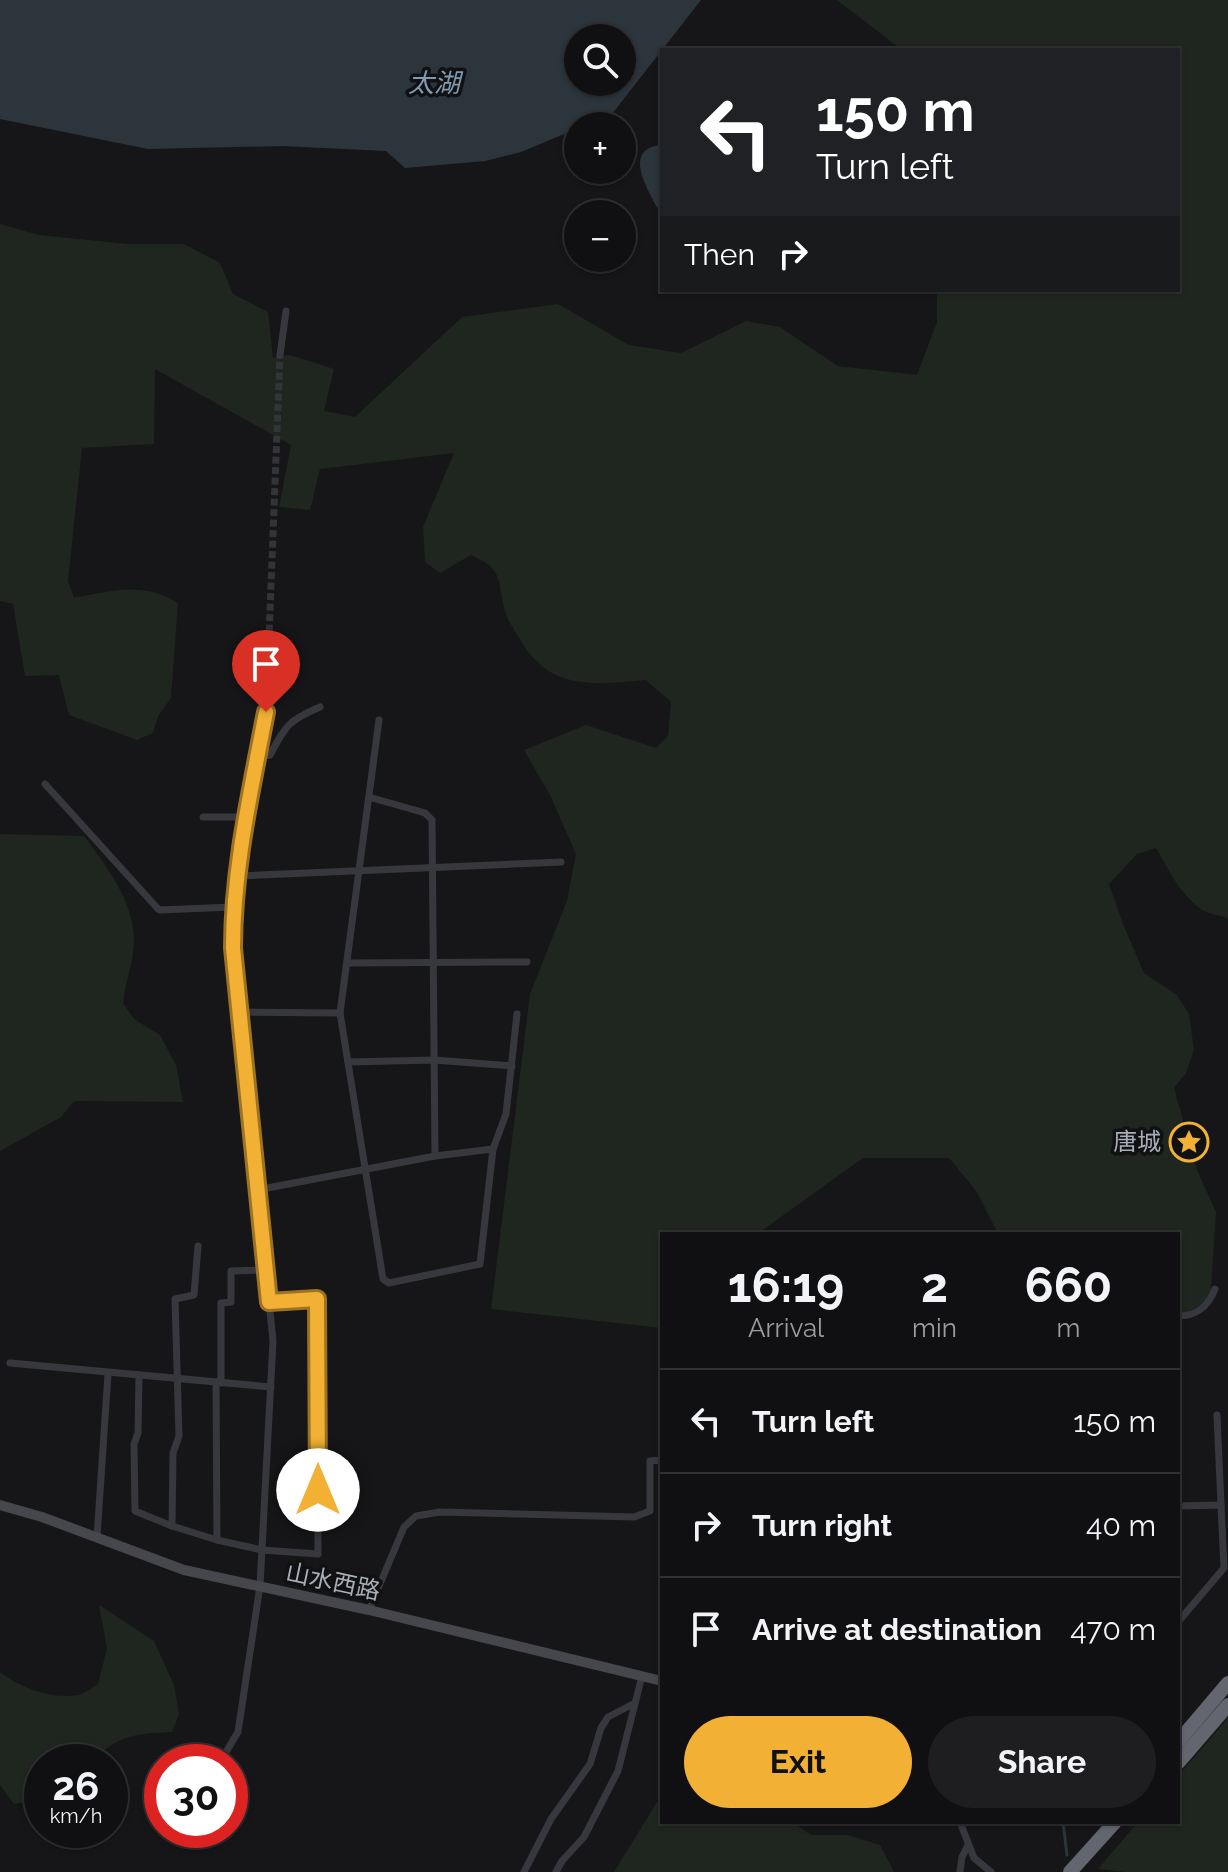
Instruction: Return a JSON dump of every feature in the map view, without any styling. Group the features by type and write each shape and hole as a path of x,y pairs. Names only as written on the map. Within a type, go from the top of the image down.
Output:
{"highway":[{"path":"1180,1740 1228,1683"},
{"path":"1180,1761 1228,1705"},
{"path":"1070,1872 1113,1824"}],"street":[{"path":"280,355 286,311"},
{"path":"231,1744 238,1732 260,1586 273,1341 233,948 237,876 266,712 268,663"},
{"path":"257,757 270,755 281,734 296,717 320,707"},
{"path":"379,720 340,1013 383,1279 389,1283 479,1266 493,1149 506,1114 517,1014"},
{"path":"45,784 159,910 234,907"},
{"path":"369,797 425,813 432,820 435,1156"},
{"path":"203,817 246,817"},
{"path":"237,876 561,862"},
{"path":"347,963 527,962"},
{"path":"240,1012 340,1013"},
{"path":"348,1062 434,1060 512,1066"},
{"path":"257,1190 435,1156 493,1149"},
{"path":"172,1526 173,1453 179,1436 175,1299 194,1295 198,1246"},
{"path":"217,1540 221,1303 231,1302 231,1271 266,1270"},
{"path":"1180,1316 1200,1311 1215,1289"},
{"path":"139,1376 138,1433 134,1444 135,1511 217,1540 262,1550 318,1554 317,1299 269,1302"},
{"path":"10,1363 271,1387"},
{"path":"97,1537 108,1374"},
{"path":"1180,1620 1224,1568 1217,1415"},
{"path":"369,1610 404,1527 416,1516 440,1512 634,1517 650,1511 650,1461 660,1460"},
{"name":"山水西路","path":"0,1505 42,1517 184,1570 369,1610 660,1680"},
{"path":"1180,1506 1221,1505"},
{"path":"556,1872 584,1837 618,1771 642,1676"},
{"path":"524,1872 551,1819 590,1764 601,1728 608,1717 635,1703"},
{"path":"961,1824 974,1858 991,1872"},
{"path":"960,1872 968,1845"}],"shaded area":[{"path":"837,0 1228,0 1228,919 1196,905 1176,882 1156,848 1137,854 1109,884 1144,973 1177,995 1189,1014 1194,1050 1186,1073 1174,1088 1197,1170 1216,1212 1210,1302 1180,1315 1180,1232 997,1232 977,1192 949,1158 863,1158 760,1232 660,1232 660,1328 491,1309 530,994 567,901 576,854 550,795 524,750 586,725 656,748 668,736 671,702 646,680 592,683 560,677 533,657 521,641 506,614 498,579 490,567 471,555 440,573 425,562 423,527 454,453 320,469 310,510 279,507 291,445 155,369 154,444 82,448 68,581 74,598 140,590 165,596 178,603 171,698 158,716 153,733 137,740 69,715 59,675 25,676 13,604 0,601 0,224 39,235 128,244 184,244 220,263 233,294 268,312 273,358 290,355 334,369 324,411 355,417 462,317 558,304 629,345 681,353 746,321 780,327 838,366 917,375 937,322 937,292 1180,292 1180,48 899,48"},
{"path":"0,834 84,836 102,860 118,885 133,926 134,949 123,1003 134,1019 160,1035 176,1065 183,1102 74,1101 61,1117 0,1151"},
{"path":"99,1605 154,1641 174,1685 179,1714 172,1732 128,1737 114,1744 24,1744 24,1802 14,1804 0,1785 0,1672 28,1688 49,1694 81,1694 98,1684 107,1648"},
{"path":"1228,1718 1228,1872 1098,1869 1136,1824 1180,1824 1180,1774"},
{"path":"660,1797 660,1824 795,1824 811,1835 848,1835 880,1845 894,1872 614,1872"}],"water":[{"name":"太湖","path":"0,0 701,0 664,48 660,48 660,53 636,83 636,24 564,24 564,96 626,96 614,112 564,112 564,134 521,152 485,161 405,168 386,151 282,146 148,149 0,119"},
{"path":"660,146 660,208 641,170 643,153"}],"waterway":[{"path":"1063,1824 1067,1855"}],"tunnel":[{"path":"268,663 280,355"}],"place":[{"name":"唐城","path":"1189,1142"}],"route":[{"path":"266,712 239,861 233,910 233,948 269,1302 317,1299 318,1490"}]}
